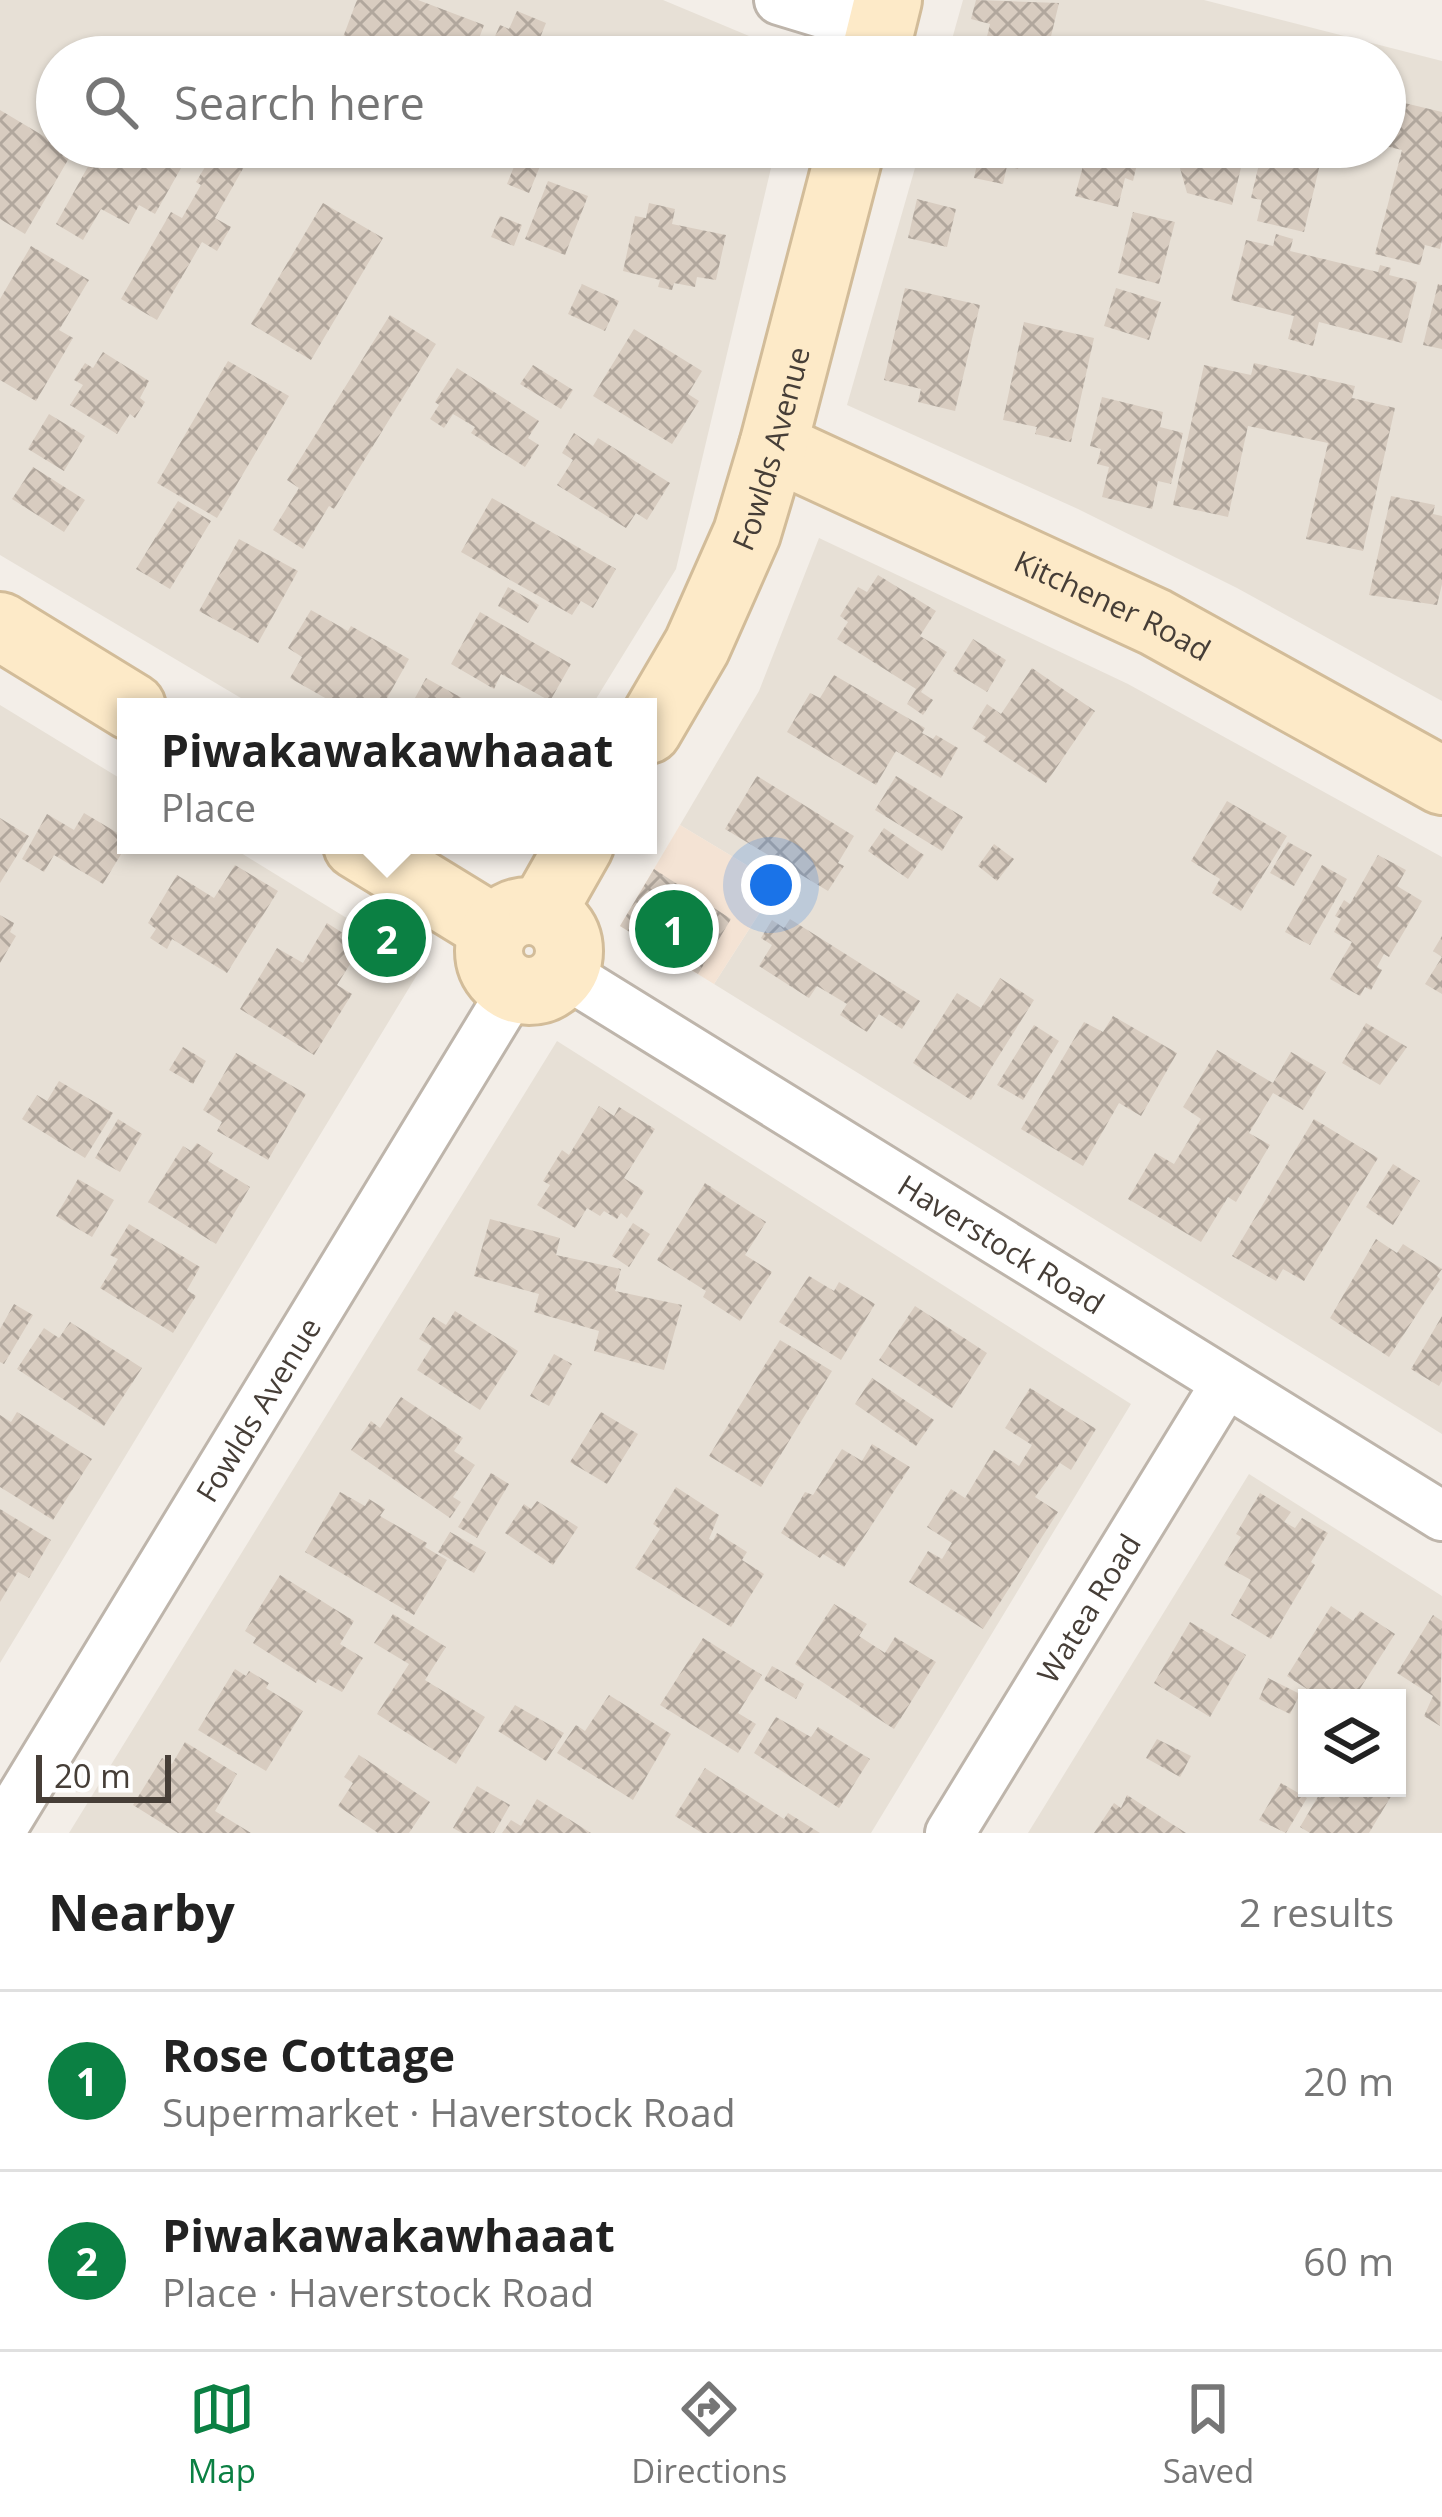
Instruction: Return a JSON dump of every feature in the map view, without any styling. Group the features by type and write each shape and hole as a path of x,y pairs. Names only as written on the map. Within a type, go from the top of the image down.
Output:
{"street":[{"path":"779,0 881,30"},
{"name":"Fowlds Avenue","path":"657,714 724,591 773,446 846,168"},
{"name":"Kitchener Road","path":"773,446 1155,622 1442,781"},
{"path":"0,626 117,698"},
{"name":"Haverstock Road","path":"372,854 1442,1516"},
{"name":"Fowlds Avenue","path":"0,1832 528,950 576,854"},
{"name":"Watea Road","path":"950,1833 1226,1383"}],"shaded area":[{"path":"0,0 663,0 749,36 36,36 36,168 771,168 676,569 597,698 241,698 0,555"},
{"path":"963,0 1204,0 1344,36 953,36"},
{"path":"1406,52 1442,61 1442,701 1237,588 1078,509 847,405 915,168 1406,168"},
{"path":"819,538 1128,684 1442,857 1442,1434 714,984 778,884 680,825 759,691"},
{"path":"0,705 117,776 117,854 243,854 423,965 0,1663"},
{"path":"680,825 778,884 714,984 620,926"},
{"path":"557,1041 1131,1404 871,1833 69,1833"},
{"path":"1249,1474 1442,1596 1442,1833 1028,1833"}],"building":[{"path":"357,0 418,0 484,25 480,36 344,36"},
{"path":"976,0 1059,3 1051,36 987,36 990,24 971,19"},
{"path":"517,11 546,23 541,36 495,36 500,25 509,29"},
{"path":"1406,103 1442,112 1440,249 1425,245 1420,265 1375,254 1397,168 1406,168"},
{"path":"0,110 36,132 36,168 63,168 25,234 0,219"},
{"path":"87,168 181,168 155,214 139,205 129,224 101,209 83,240 56,224"},
{"path":"204,168 243,168 215,218 231,227 217,251 202,242 157,320 121,299 171,212 182,218 201,185 196,182"},
{"path":"513,168 539,168 529,193 507,184"},
{"path":"976,168 1007,168 1003,184 974,178"},
{"path":"1082,168 1136,168 1133,181 1125,178 1118,207 1075,196"},
{"path":"1180,168 1241,168 1232,205 1187,193"},
{"path":"1258,168 1319,168 1304,232 1257,221 1262,200 1251,198"},
{"path":"548,181 588,196 565,255 525,239"},
{"path":"917,199 956,209 947,247 908,238"},
{"path":"323,203 383,238 311,360 251,324"},
{"path":"649,203 675,209 672,224 726,235 716,280 697,277 695,287 674,283 672,290 658,287 660,280 623,271 635,216 646,218"},
{"path":"1133,212 1175,222 1159,284 1118,273"},
{"path":"500,216 522,225 514,246 491,237"},
{"path":"1276,234 1293,239 1290,251 1378,272 1380,265 1391,268 1389,275 1417,282 1402,343 1319,322 1313,346 1288,339 1294,316 1231,300 1246,240 1273,246"},
{"path":"31,246 89,280 59,330 73,338 36,401 0,380 0,299"},
{"path":"582,284 619,301 605,331 568,314"},
{"path":"1438,284 1442,285 1442,349 1423,345"},
{"path":"905,288 980,305 955,411 918,402 921,389 884,380"},
{"path":"1116,288 1161,302 1149,340 1104,326"},
{"path":"390,315 436,344 334,509 329,506 303,549 273,530 299,488 287,480"},
{"path":"1024,322 1094,338 1071,442 1035,434 1037,427 1003,420"},
{"path":"634,329 702,371 688,394 699,401 672,444 593,396"},
{"path":"103,352 149,381 140,398 145,402 117,434 70,405 83,385 74,380 85,363 93,368"},
{"path":"228,361 289,396 217,518 157,483"},
{"path":"1254,363 1355,386 1352,398 1395,408 1363,551 1306,539 1328,443 1248,426 1228,517 1173,505 1204,365 1251,375"},
{"path":"533,365 573,390 561,409 520,384"},
{"path":"457,368 539,421 528,438 539,445 525,467 471,433 475,427 453,414 444,428 430,419"},
{"path":"1102,397 1163,412 1160,427 1183,433 1171,484 1158,481 1152,509 1102,497 1109,467 1097,464 1101,449 1090,446"},
{"path":"49,414 85,436 64,471 28,449"},
{"path":"574,433 593,446 598,438 670,483 647,520 636,513 626,528 557,485 573,460 562,453"},
{"path":"33,467 85,500 64,532 12,499"},
{"path":"1391,496 1435,505 1433,514 1442,516 1442,584 1437,605 1369,595"},
{"path":"492,498 616,569 593,608 581,601 572,615 461,552"},
{"path":"178,501 211,521 170,589 136,569"},
{"path":"239,539 298,571 258,643 199,611"},
{"path":"878,575 936,611 920,636 947,652 921,692 933,700 923,715 907,704 916,689 837,639 848,622 840,616 858,587 867,592"},
{"path":"508,587 539,605 528,623 498,606"},
{"path":"311,610 409,659 387,698 325,698 290,678 302,657 288,648"},
{"path":"480,612 571,664 552,698 545,698 501,674 494,689 451,664"},
{"path":"973,639 1006,660 987,692 953,671"},
{"path":"1032,668 1095,711 1046,783 983,741 986,737 972,728 987,704 1001,714"},
{"path":"834,675 925,728 922,733 958,748 941,778 896,751 876,785 787,732 810,693 820,698"},
{"path":"426,678 462,698 415,698"},
{"path":"757,776 854,836 838,863 844,866 828,891 725,829"},
{"path":"896,776 963,817 942,851 875,810"},
{"path":"1227,801 1287,836 1241,911 1212,893 1220,879 1191,861"},
{"path":"84,813 117,833 117,854 121,854 103,884 54,855 44,872 22,859 47,814 74,830"},
{"path":"0,818 29,836 0,883"},
{"path":"884,828 924,855 908,879 868,851"},
{"path":"1288,842 1312,855 1294,886 1270,873"},
{"path":"994,844 1014,859 997,881 978,866"},
{"path":"1378,855 1406,870 1397,886 1422,901 1389,957 1384,954 1371,990 1365,987 1360,996 1330,979 1352,942 1334,932 1341,919 1335,916 1344,900 1350,904"},
{"path":"235,865 278,891 227,973 172,939 167,949 150,938 156,929 148,923 177,875 214,898"},
{"path":"1322,865 1347,879 1310,945 1285,932"},
{"path":"654,869 731,919 698,974 620,926"},
{"path":"0,915 14,923 10,932 16,936 0,963"},
{"path":"790,919 920,1001 902,1029 879,1014 867,1032 840,1015 847,1004 817,986 809,998 759,966 772,945 761,938 772,920 784,928"},
{"path":"327,923 362,945 337,985 352,994 314,1055 240,1009 277,948 303,963"},
{"path":"1442,936 1442,957 1433,951"},
{"path":"1442,957 1442,994 1425,984"},
{"path":"1000,978 1034,1000 971,1100 913,1063 957,993 981,1008"},
{"path":"1113,1016 1177,1053 1141,1116 1119,1103 1083,1166 1021,1129 1084,1022 1103,1032"},
{"path":"1366,1023 1407,1047 1380,1085 1342,1063"},
{"path":"1034,1025 1059,1041 1023,1100 997,1085"},
{"path":"183,1047 206,1061 193,1084 169,1070"},
{"path":"1217,1050 1273,1083 1291,1052 1326,1072 1303,1110 1273,1093 1249,1133 1270,1145 1236,1202 1228,1197 1201,1242 1128,1199 1155,1153 1174,1164 1201,1119 1183,1107"},
{"path":"236,1053 306,1094 268,1160 217,1131 222,1122 203,1110"},
{"path":"59,1081 113,1113 85,1158 22,1119 37,1095 47,1101"},
{"path":"599,1106 614,1116 619,1107 655,1129 624,1178 644,1191 627,1218 621,1213 617,1219 604,1211 600,1216 587,1208 575,1228 537,1205 550,1185 543,1181 562,1150 569,1155"},
{"path":"118,1119 142,1134 120,1172 95,1158"},
{"path":"1314,1119 1378,1158 1304,1281 1283,1269 1276,1281 1232,1256"},
{"path":"197,1143 213,1153 208,1161 250,1187 216,1244 148,1202 183,1146 191,1151"},
{"path":"1393,1164 1420,1181 1393,1225 1366,1207"},
{"path":"78,1179 114,1200 92,1237 56,1216"},
{"path":"705,1183 766,1222 745,1255 772,1272 740,1321 703,1297 706,1291 657,1260"},
{"path":"490,1219 560,1238 556,1255 621,1269 615,1291 682,1305 664,1370 594,1351 599,1331 534,1312 539,1294 474,1276"},
{"path":"633,1223 650,1234 629,1267 612,1256"},
{"path":"129,1224 200,1267 187,1290 196,1296 173,1333 100,1288 118,1259 110,1255"},
{"path":"1376,1239 1397,1253 1403,1244 1442,1269 1389,1357 1330,1318"},
{"path":"809,1276 834,1291 839,1282 875,1304 841,1360 779,1322"},
{"path":"14,1304 33,1315 4,1364 0,1362 0,1329"},
{"path":"915,1306 987,1353 952,1408 879,1360"},
{"path":"455,1311 518,1351 480,1410 417,1370 432,1346 419,1339 433,1317 446,1325"},
{"path":"1442,1316 1442,1381 1439,1386 1411,1369"},
{"path":"70,1322 142,1368 104,1426 17,1369 44,1328 59,1338"},
{"path":"780,1340 832,1371 761,1487 709,1456"},
{"path":"554,1354 572,1364 549,1406 530,1396"},
{"path":"872,1378 934,1420 916,1446 855,1404"},
{"path":"1030,1388 1096,1429 1071,1470 1060,1463 1035,1497 1058,1512 983,1629 909,1582 928,1551 942,1559 952,1543 927,1527 951,1489 965,1498 994,1450 1019,1466 1032,1445 1005,1428"},
{"path":"401,1397 463,1438 454,1451 475,1465 453,1497 461,1502 450,1518 351,1450 371,1421 380,1428"},
{"path":"17,1412 92,1459 53,1520 0,1487 0,1415 11,1422"},
{"path":"601,1412 638,1434 607,1484 570,1462"},
{"path":"872,1444 910,1467 844,1567 781,1533 805,1492 813,1495 842,1449 862,1461"},
{"path":"491,1473 509,1484 477,1538 458,1527"},
{"path":"676,1487 719,1515 709,1539 713,1541 717,1533 747,1552 742,1560 764,1574 731,1627 635,1568 660,1529 653,1524"},
{"path":"340,1492 365,1506 369,1499 385,1509 380,1516 447,1560 414,1615 305,1552"},
{"path":"1260,1493 1291,1512 1284,1522 1295,1528 1302,1518 1328,1533 1311,1562 1315,1565 1271,1639 1231,1615 1251,1580 1224,1565"},
{"path":"537,1501 578,1527 553,1565 505,1533 524,1504 531,1509"},
{"path":"0,1509 51,1540 29,1578 18,1572 0,1602"},
{"path":"450,1532 486,1552 474,1573 438,1552"},
{"path":"280,1575 354,1621 340,1644 363,1658 342,1692 318,1679 316,1683 253,1643 256,1638 245,1631"},
{"path":"834,1604 867,1624 859,1636 885,1653 895,1637 936,1662 894,1729 795,1664"},
{"path":"1331,1606 1353,1621 1360,1611 1395,1634 1360,1689 1307,1689 1287,1676"},
{"path":"393,1614 446,1647 425,1680 485,1717 456,1764 377,1714 409,1664 374,1643"},
{"path":"1433,1615 1442,1621 1440,1726 1424,1716 1433,1696 1397,1673"},
{"path":"1190,1622 1246,1655 1210,1717 1154,1683"},
{"path":"703,1638 762,1675 738,1713 756,1724 738,1753 660,1705"},
{"path":"772,1666 804,1684 796,1699 764,1680"},
{"path":"235,1669 269,1683 266,1688 303,1711 266,1771 198,1730"},
{"path":"1268,1678 1298,1693 1290,1714 1259,1699"},
{"path":"609,1695 671,1734 633,1800 557,1753 576,1725 585,1731"},
{"path":"515,1705 564,1733 546,1761 498,1731"},
{"path":"776,1717 811,1737 818,1727 870,1759 839,1808 754,1753"},
{"path":"1157,1739 1191,1756 1180,1777 1146,1758"},
{"path":"185,1742 237,1774 215,1811 251,1833 178,1833 133,1805 162,1758 172,1764"},
{"path":"359,1755 430,1802 409,1833 378,1833 338,1806 353,1783 344,1777"},
{"path":"705,1768 784,1819 788,1813 820,1833 702,1833 675,1816"},
{"path":"1281,1783 1298,1797 1307,1798 1286,1833 1259,1820"},
{"path":"477,1786 510,1805 494,1833 462,1833 453,1828"},
{"path":"1127,1795 1186,1833 1094,1833 1114,1803 1121,1808"},
{"path":"1318,1797 1391,1797 1369,1833 1310,1833 1300,1827"},
{"path":"537,1799 591,1833 502,1833 511,1820 521,1826"}],"place":[{"name":"Rose Cottage","path":"674,929"},
{"name":"Piwakawakawhaaat","path":"387,938"}]}
